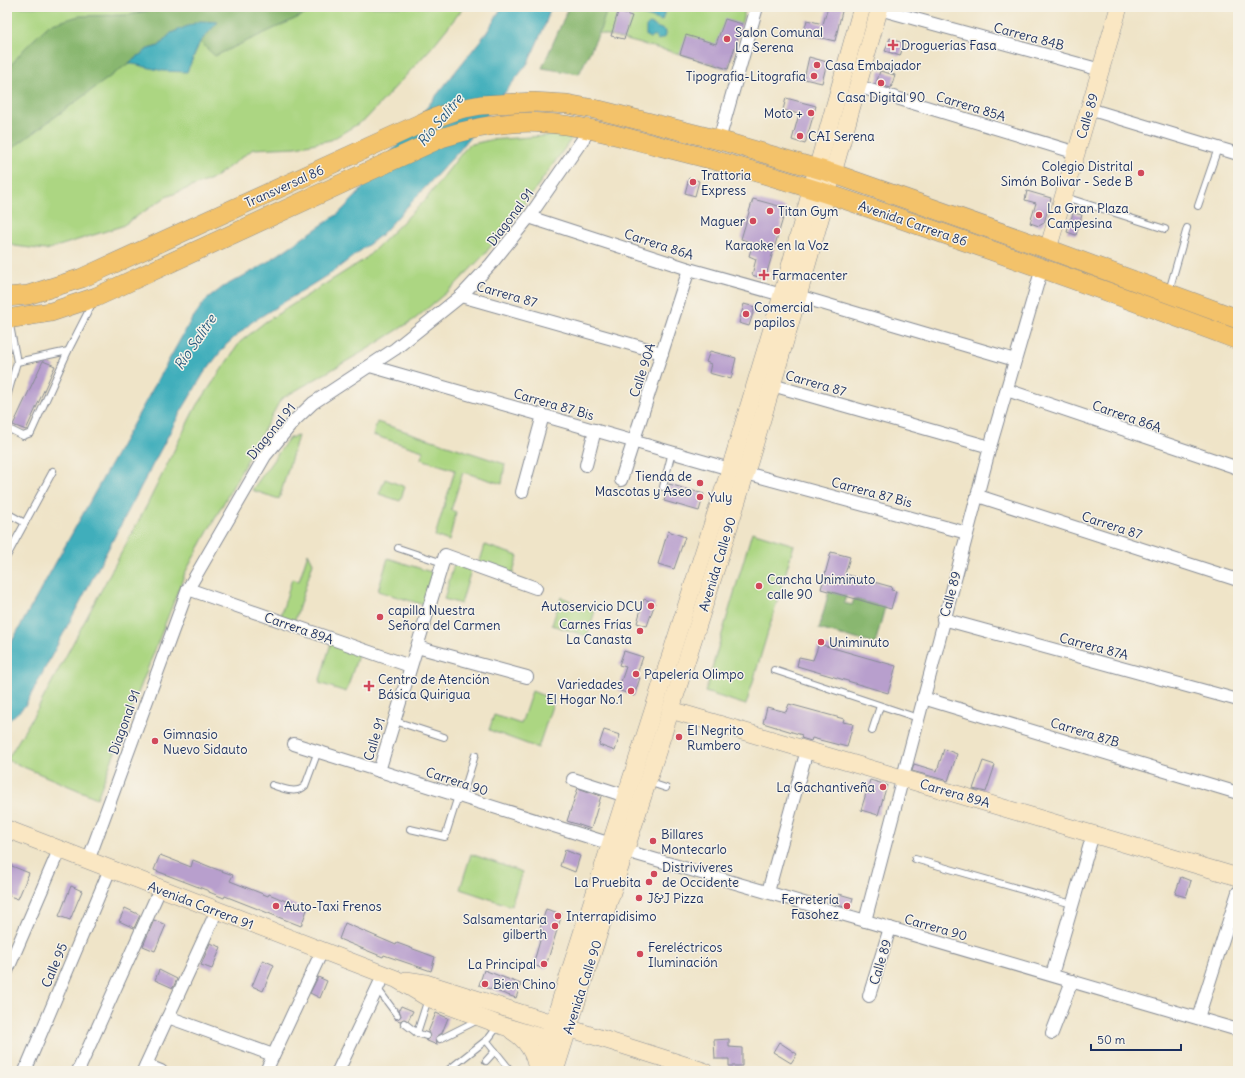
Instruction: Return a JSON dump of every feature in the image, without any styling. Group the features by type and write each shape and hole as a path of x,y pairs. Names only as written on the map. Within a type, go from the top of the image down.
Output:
{"main road":[{"name":"Avenida Calle 90","path":"825,171 862,7"},
{"name":"Calle 89","path":"1048,249 1119,7"},
{"name":"Avenida Calle 90","path":"538,1071 555,1042 618,847 647,782 671,710 819,191 857,86 880,8"},
{"name":"Transversal 86","path":"7,297 28,295 82,278 426,121 453,111 481,105 533,102 567,104"},
{"name":"Avenida Carrera 86","path":"567,104 600,110 719,140 825,171 1237,317"},
{"name":"Transversal 86","path":"8,319 51,312 96,296 270,218 441,138 462,131 502,124 520,122 559,124"},
{"name":"Avenida Carrera 86","path":"559,124 590,129 733,164 819,191 1042,268 1238,340"},
{"name":"Avenida Calle 90","path":"618,847 626,796 738,471 772,385 790,296"},
{"name":"Carrera 89A","path":"671,710 1238,877"},
{"name":"Avenida Carrera 91","path":"7,829 322,951 386,981 428,998 501,1025 555,1042"},
{"name":"Avenida Carrera 91","path":"386,981 426,984 704,1071"},
{"path":"501,1025 519,1035 530,1047 538,1071"},
{"name":"Avenida Calle 90","path":"555,1042 555,1071"}],"street":[{"path":"719,140 757,7"},
{"name":"Carrera 84B","path":"880,8 1101,70"},
{"name":"Carrera 85A","path":"857,86 1076,153"},
{"path":"1089,109 1238,154"},
{"name":"Diagonal 91","path":"88,861 188,589 265,456 294,420 313,403 414,335 461,296 491,264 530,217 590,129"},
{"name":"Carrera 86A","path":"530,217 689,268 1015,360"},
{"name":"Calle 90A","path":"622,480 689,268"},
{"name":"Calle 89","path":"865,921 943,619 978,496 990,447 1042,268"},
{"name":"Carrera 87","path":"461,296 662,353"},
{"name":"Carrera 87 Bis","path":"370,366 738,471 967,533"},
{"name":"Carrera 87","path":"772,385 990,447"},
{"name":"Carrera 86A","path":"1007,390 1238,468"},
{"path":"522,492 543,415"},
{"path":"586,466 595,430"},
{"name":"Carrera 87","path":"978,496 1238,580"},
{"path":"444,559 536,588"},
{"name":"Calle 91","path":"379,771 444,559"},
{"name":"Carrera 89A","path":"188,589 410,666"},
{"name":"Carrera 87A","path":"943,619 1238,700"},
{"path":"417,647 527,677"},
{"name":"Carrera 87B","path":"923,698 1238,793"},
{"name":"Carrera 90","path":"294,744 618,847 1238,1030"},
{"path":"768,892 807,750"},
{"path":"573,779 626,796"},
{"path":"1052,975 1093,834"},
{"path":"7,971 59,850"},
{"name":"Calle 95","path":"25,1071 110,869"},
{"path":"78,1071 160,888"},
{"path":"1198,1018 1238,892"},
{"path":"161,1071 144,1068 213,919"},
{"name":"Calle 89","path":"869,996 890,928"},
{"path":"266,1071 322,951"},
{"path":"338,1071 386,981"},
{"path":"1052,1033 1072,981"},
{"path":"168,1016 274,1055"}],"lane":[{"path":"1198,206 1218,148"},
{"path":"1064,197 1165,229"},
{"path":"1168,292 1187,228"},
{"path":"7,428 23,436 31,433 68,351 96,296"},
{"path":"7,397 17,362 8,319"},
{"path":"17,362 68,351"},
{"path":"663,487 672,452"},
{"path":"7,556 53,471"},
{"path":"7,513 25,523"},
{"path":"398,548 444,559"},
{"path":"774,670 918,718"},
{"path":"872,731 880,706"},
{"path":"395,721 444,738"},
{"path":"272,785 297,791 301,790 305,786 318,752"},
{"path":"410,829 445,837 475,755"},
{"path":"647,782 666,788"},
{"path":"915,859 1072,904"},
{"path":"386,981 397,1015"},
{"path":"417,1033 428,998"},
{"path":"440,1039 481,1017"},
{"path":"404,1023 417,1033 426,1036"},
{"path":"447,1071 486,1040 501,1025"},
{"path":"486,1040 511,1071"},
{"path":"486,1061 495,1051"}],"green space":[{"path":"7,7 464,7 432,47 366,119 331,140 296,147 253,149 214,178 166,197 122,226 46,250 15,246 7,241"},
{"path":"162,7 314,7 312,11 215,56 200,42 217,22 171,33 159,46 148,49 7,152 7,70 25,48 49,25 79,16 129,15"},
{"path":"569,7 608,7 599,33 579,74 542,68"},
{"path":"606,7 746,7 728,69 680,54 599,33"},
{"path":"557,135 572,138 531,195 484,255 455,285 415,319 366,350 281,399 185,573 97,798 7,760 38,708 147,505 193,412 240,342 265,322 365,259 426,199 468,145 490,140"},
{"path":"377,422 505,464 502,484 463,472 451,510 456,512 449,541 435,536 455,470 421,459 423,451 373,435"},
{"path":"298,436 279,499 252,490 289,438"},
{"path":"385,479 405,487 400,501 379,494"},
{"name":"Cancha Uniminuto calle 90","path":"752,532 794,545 746,705 705,692"},
{"path":"485,545 518,556 511,579 478,567"},
{"path":"308,553 313,563 293,626 279,621 292,579 299,581"},
{"path":"388,558 434,573 424,605 378,591"},
{"path":"454,564 471,570 461,604 444,599"},
{"path":"829,591 846,596 844,603 852,605 854,599 885,607 875,644 819,629"},
{"path":"561,597 595,611 587,636 552,625"},
{"path":"331,643 359,652 346,692 319,683"},
{"path":"532,691 554,700 538,748 489,730 494,715 521,724"},
{"path":"471,854 522,872 511,906 460,889"}],"water":[{"name":"Río Salitre","path":"502,7 551,7 545,25 528,63 459,151 381,235 334,271 252,322 226,345 204,373 179,415 25,706 7,722 7,650 190,322 205,301 223,287 260,267 338,214 357,195 487,32"},
{"path":"619,7 666,7 662,21"},
{"path":"200,21 218,22 200,42 187,72 163,71 129,63 148,49 159,46 171,33"},
{"path":"649,24 666,31 664,38 658,40 655,36 650,38 646,36 646,27"}],"building":[{"path":"828,7 843,7 835,41 803,34 807,20 823,24"},
{"path":"618,12 632,16 624,39 611,36"},
{"name":"Salon Comunal La Serena","path":"725,19 742,24 728,69 680,54 686,35 716,44"},
{"path":"890,38 904,44 900,56 885,51"},
{"path":"809,57 827,62 822,83 804,79"},
{"path":"880,71 895,75 891,88 876,84"},
{"path":"786,98 816,106 805,144 792,140 799,114 783,110"},
{"path":"689,178 699,181 695,196 685,193"},
{"path":"1027,191 1051,198 1044,223 1039,226 1030,223 1036,203 1025,200"},
{"path":"753,199 786,208 765,279 752,275 756,259 749,256 753,243 741,239"},
{"path":"1073,213 1082,215 1076,235 1067,232"},
{"path":"744,304 755,307 749,326 739,323"},
{"path":"710,351 736,358 731,379 709,373 711,364 706,362"},
{"path":"43,361 55,366 26,430 13,425"},
{"path":"669,484 704,494 699,511 664,501"},
{"path":"668,531 685,537 674,569 658,564"},
{"path":"831,552 850,557 845,574 892,587 891,590 896,591 891,609 821,589"},
{"path":"644,599 655,603 647,626 637,623"},
{"path":"819,644 896,666 888,693 797,666 799,657 813,660"},
{"path":"624,651 643,657 636,677 640,678 634,696 618,690 626,667 619,665"},
{"path":"789,704 844,719 843,722 853,724 847,747 812,738 811,741 801,738 802,735 763,723 767,707 786,712"},
{"path":"604,730 620,735 615,751 599,745"},
{"path":"944,749 957,754 948,781 912,771 914,764 937,771"},
{"path":"983,761 995,765 986,792 973,789"},
{"path":"870,780 887,785 878,815 861,810"},
{"path":"578,788 601,796 591,829 567,821"},
{"path":"565,850 580,856 575,872 560,866"},
{"path":"160,855 191,867 193,860 233,875 230,881 268,896 269,894 307,910 301,926 225,896 224,898 154,870"},
{"path":"7,864 29,873 18,899 7,895"},
{"path":"1181,877 1191,881 1186,897 1175,894"},
{"path":"71,886 82,891 70,920 59,916"},
{"path":"839,894 853,898 850,908 836,905"},
{"path":"125,908 140,915 134,928 119,921"},
{"path":"546,909 562,914 545,969 533,965 543,930 540,929"},
{"path":"154,920 166,925 155,951 143,946"},
{"path":"345,923 396,945 397,943 435,957 431,971 384,955 383,957 339,939"},
{"path":"210,943 221,947 212,969 201,965"},
{"path":"263,960 274,965 263,991 252,986"},
{"path":"159,970 177,979 173,988 155,980"},
{"path":"484,970 521,984 516,998 479,985"},
{"path":"318,977 327,981 320,998 310,993"},
{"path":"401,1006 413,1011 408,1021 404,1019 400,1021 395,1019 401,1016 399,1010"},
{"path":"436,1013 448,1018 442,1033 436,1037 437,1045 425,1040 430,1038 428,1032"},
{"path":"729,1039 729,1047 742,1048 742,1066 729,1066 729,1059 715,1059 714,1040"},
{"path":"779,1042 797,1054 791,1063 773,1052"}],"place":[{"name":"Salon Comunal La Serena","path":"727,39"},
{"name":"Droguerías Fasa","path":"893,45"},
{"name":"Casa Embajador","path":"817,65"},
{"name":"Tipografia-Litografia","path":"814,76"},
{"name":"Casa Digital 90","path":"881,83"},
{"name":"Moto +","path":"811,113"},
{"name":"CAI Serena","path":"800,136"},
{"name":"Colegio Distrital Simón Bolivar - Sede B","path":"1141,173"},
{"name":"Trattoria Express","path":"693,182"},
{"name":"Titan Gym","path":"770,211"},
{"name":"La Gran Plaza Campesina","path":"1039,215"},
{"name":"Maguer","path":"753,221"},
{"name":"Karaoke en la Voz","path":"777,231"},
{"name":"Farmacenter","path":"764,275"},
{"name":"Comercial papilos","path":"746,314"},
{"name":"Tienda de Mascotas y Aseo","path":"700,483"},
{"name":"Yuly","path":"700,497"},
{"name":"Cancha Uniminuto calle 90","path":"759,586"},
{"name":"Autoservicio DCU","path":"651,606"},
{"name":"capilla Nuestra Señora del Carmen","path":"380,617"},
{"name":"Carnes Frías La Canasta","path":"640,631"},
{"name":"Uniminuto","path":"821,642"},
{"name":"Papelería Olimpo","path":"636,674"},
{"name":"Centro de Atención Básica Quirigua","path":"369,686"},
{"name":"Variedades El Hogar No.1","path":"631,691"},
{"name":"El Negrito Rumbero","path":"679,737"},
{"name":"Gimnasio Nuevo Sidauto","path":"155,741"},
{"name":"La Gachantiveña","path":"883,787"},
{"name":"Billares Montecarlo","path":"653,841"},
{"name":"Distrivíveres de Occidente","path":"654,874"},
{"name":"La Pruebita","path":"649,882"},
{"name":"J&J Pizza","path":"639,898"},
{"name":"Auto-Taxi Frenos","path":"276,906"},
{"name":"Ferretería Fasohez","path":"847,906"},
{"name":"Interrapidisimo","path":"558,916"},
{"name":"Salsamentaria gilberth","path":"555,926"},
{"name":"Fereléctricos Iluminación","path":"640,954"},
{"name":"La Principal","path":"544,964"},
{"name":"Bien Chino","path":"485,984"}]}
